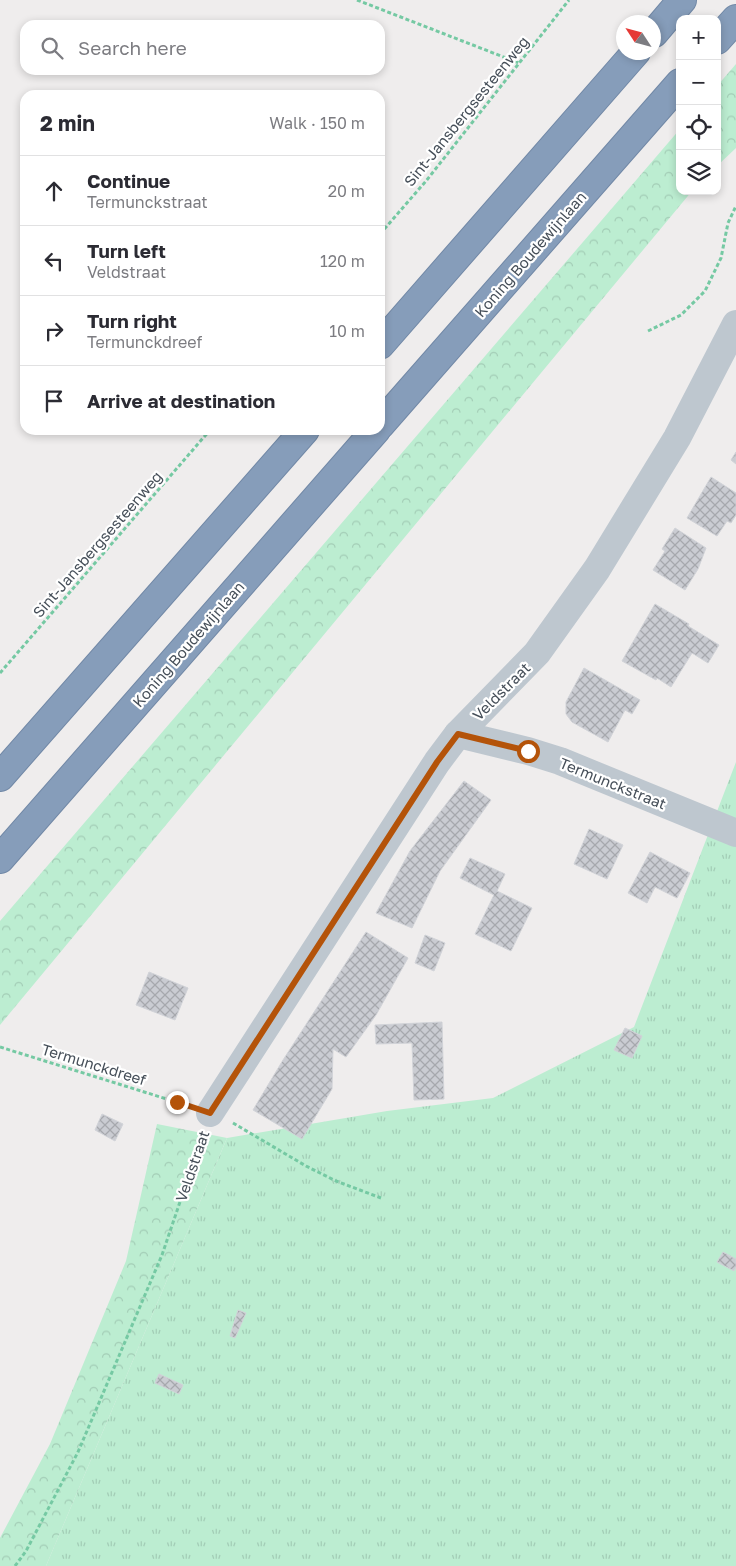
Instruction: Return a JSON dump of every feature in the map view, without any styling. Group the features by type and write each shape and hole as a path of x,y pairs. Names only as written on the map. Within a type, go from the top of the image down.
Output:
{"highway":[{"path":"661,24 682,0"},
{"path":"721,36 736,19"},
{"path":"385,339 629,60"},
{"name":"Koning Boudewijnlaan","path":"385,419 676,88"},
{"path":"0,777 301,435"},
{"name":"Koning Boudewijnlaan","path":"0,859 372,435"}],"street":[{"name":"Veldstraat","path":"210,1113 437,762 458,734 538,653 598,569 677,438 736,324"},
{"name":"Termunckstraat","path":"458,734 560,761 736,833"}],"path":[{"path":"357,0 519,63"},
{"name":"Sint-Jansbergsesteenweg","path":"385,228 426,181 569,0"},
{"path":"648,331 681,315 705,291 721,258 728,223 736,206"},
{"name":"Sint-Jansbergsesteenweg","path":"0,673 206,435"},
{"name":"Termunckdreef","path":"0,1046 210,1113 239,1126 306,1166 336,1181 381,1198"},
{"name":"Veldstraat","path":"15,1566 26,1551 78,1452 162,1255 210,1113"}],"green space":[{"path":"736,64 736,148 721,162 721,105 721,81"},
{"path":"676,134 676,195 689,195 0,1025 0,921"},
{"path":"736,762 736,1566 46,1566 227,1138 387,1111 493,1098 634,1027"},
{"path":"157,1124 227,1138 46,1566 0,1566 0,1538 50,1444 126,1261"}],"building":[{"path":"736,452 736,464 731,460"},
{"path":"711,477 736,493 736,515 731,523 727,521 717,536 687,518"},
{"path":"675,528 706,548 698,569 685,590 653,570 665,551 662,549"},
{"path":"655,604 719,645 708,663 692,653 671,687 622,661"},
{"path":"584,668 640,700 632,714 625,710 608,742 572,722 566,714 566,702"},
{"path":"464,781 491,800 440,871 412,928 376,913 410,851"},
{"path":"589,829 623,845 607,879 574,864"},
{"path":"650,852 690,873 677,898 655,887 647,903 628,893"},
{"path":"470,858 505,874 497,891 532,908 511,951 475,934 494,895 460,878"},
{"path":"366,932 408,958 376,1015 346,1057 333,1049 332,1089 302,1139 253,1110"},
{"path":"425,935 445,943 434,971 415,963"},
{"path":"149,972 188,988 175,1020 136,1005"},
{"path":"442,1022 444,1099 414,1100 412,1043 376,1044 375,1025"},
{"path":"625,1028 642,1036 632,1058 614,1050"},
{"path":"102,1114 123,1124 115,1141 95,1130"},
{"path":"723,1252 736,1259 734,1271 717,1262"},
{"path":"238,1310 246,1313 235,1338 230,1336"},
{"path":"159,1374 183,1385 179,1394 155,1383"}],"route":[{"path":"177,1102 210,1113 437,762 458,734 528,751"}]}
